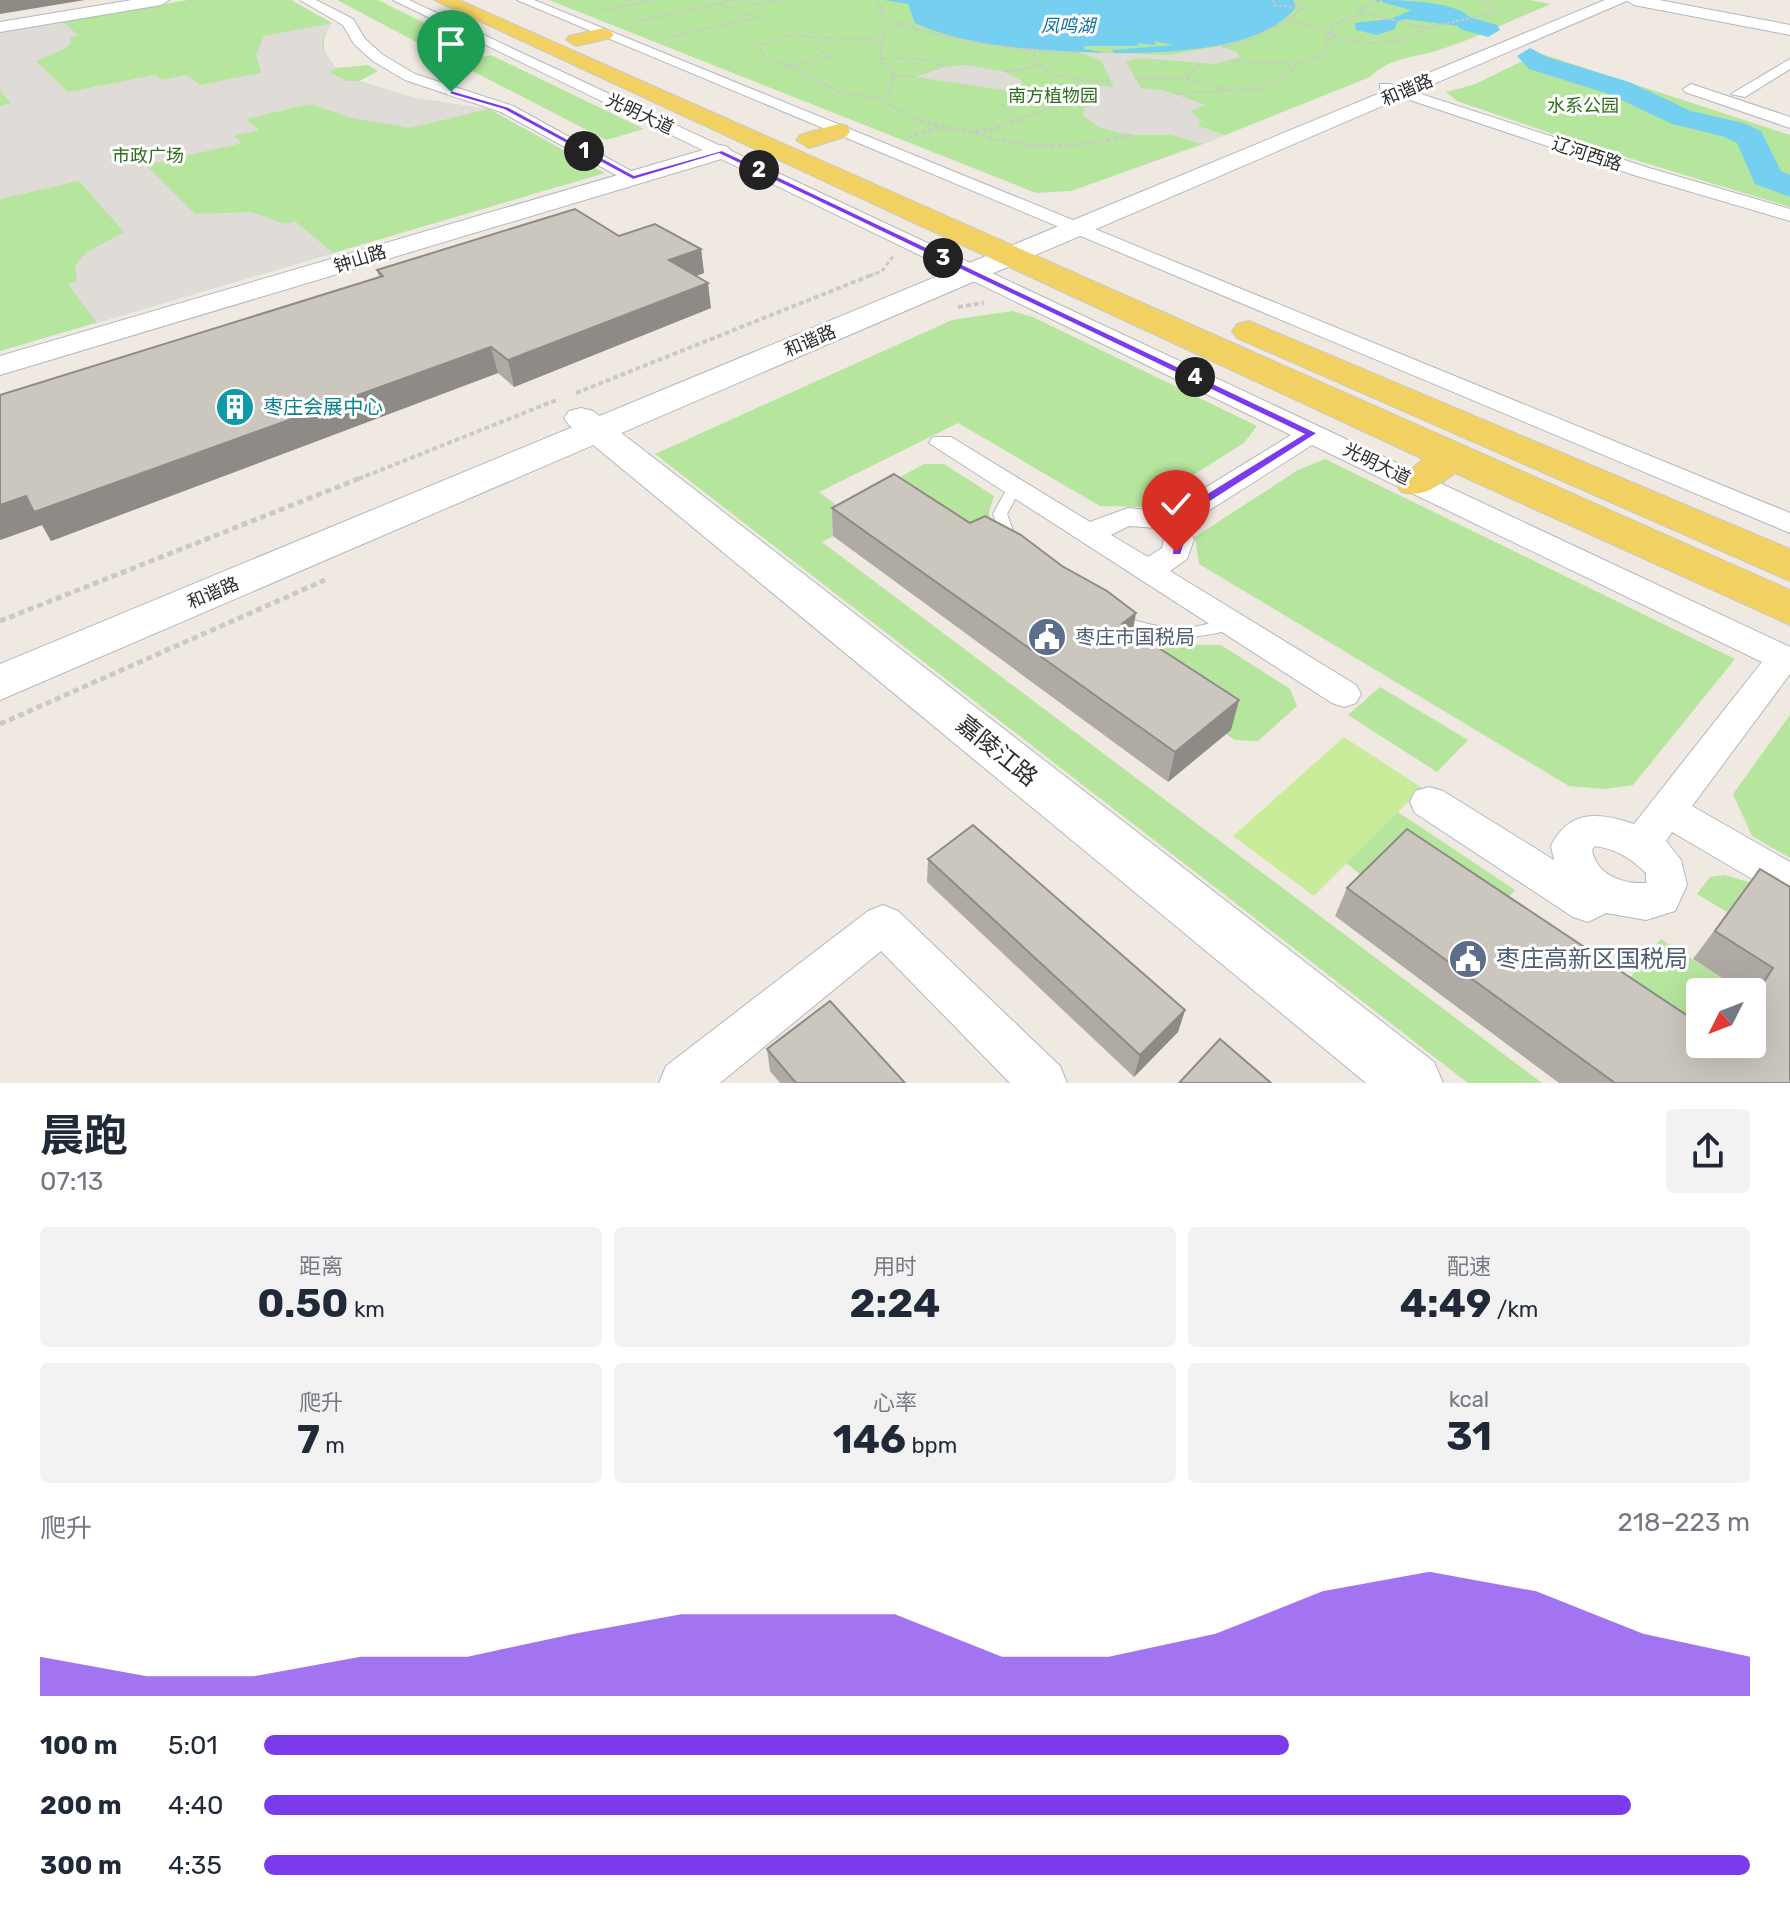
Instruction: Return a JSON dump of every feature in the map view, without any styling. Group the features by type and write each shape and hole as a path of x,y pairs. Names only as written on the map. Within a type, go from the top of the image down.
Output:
{"main road":[{"name":"和谐路","path":"0,657 589,424 1394,89 1597,0"},
{"name":"和谐路","path":"1394,89 1620,0"},
{"name":"光明大道","path":"468,5 524,37 855,186 1018,246 1468,444 1790,566"},
{"name":"光明大道","path":"468,5 590,37 824,135 1018,246"},
{"path":"492,44 524,37"},
{"path":"613,101 647,92"},
{"path":"730,157 776,151"},
{"path":"819,199 855,186"},
{"path":"1416,483 1516,411"},
{"name":"和谐路","path":"0,683 589,424"},
{"name":"光明大道","path":"1468,444 1790,609"}],"street":[{"path":"0,27 161,0"},
{"path":"306,0 348,22 359,41 378,58 410,77 507,109 633,177"},
{"name":"光明大道","path":"399,0 468,5 492,44 819,199 1018,246 1516,411 1790,524"},
{"name":"光明大道","path":"523,0 590,37"},
{"path":"1634,0 1790,28"},
{"path":"1654,0 1790,28"},
{"path":"1739,94 1790,63"},
{"name":"辽河西路","path":"1394,89 1601,158 1790,215"},
{"path":"1691,89 1790,123"},
{"name":"钟山路","path":"0,366 633,177 730,157"},
{"name":"光明大道","path":"1018,246 1312,433 1787,660"},
{"name":"嘉陵江路","path":"589,424 1413,1083"},
{"path":"1170,522 1312,433"},
{"path":"942,443 1344,694"},
{"path":"1089,535 1117,517 1144,515 1170,522 1179,539 1176,552 1148,572"},
{"path":"1641,844 1787,660"},
{"path":"1429,802 1588,904 1600,891"},
{"path":"1669,811 1790,883"},
{"path":"1610,831 1641,844 1663,867 1666,890 1660,898 1633,903 1600,891 1587,881 1571,857 1575,838 1584,832 1610,831"},
{"path":"683,1083 883,924 1043,1083"}],"lane":[{"path":"1014,488 1000,514 1005,535 1019,554"},
{"path":"1101,611 1154,633 1195,635 1232,624"}],"path":[{"path":"594,12 653,0"},
{"path":"625,24 737,0 754,5 779,0"},
{"path":"876,0 882,9 882,18 934,36 1035,53 1079,53"},
{"path":"1273,0 1274,5 1303,8"},
{"path":"1301,0 1303,8"},
{"path":"1176,94 1233,92 1277,84 1297,64 1327,52 1329,46 1324,39 1403,40 1439,22 1475,20 1497,12 1482,0"},
{"path":"1382,1 1357,9 1427,28"},
{"path":"659,39 757,17 718,4"},
{"path":"1223,47 1252,38 1288,20 1303,8"},
{"path":"1335,37 1328,28 1331,25 1363,13"},
{"path":"1288,20 1311,25 1335,37"},
{"path":"886,99 893,75 890,67 880,62 884,31 905,26"},
{"path":"882,40 784,36 768,39 758,46 766,59 787,66 840,93 886,99 895,111 941,127 974,132 1003,142 1092,146 1131,135"},
{"path":"787,66 830,57 816,47 820,42 832,39"},
{"path":"1035,53 1033,59 1038,66 1068,79 1109,81"},
{"path":"881,58 925,59 945,67"},
{"path":"1234,61 1246,64 1272,60 1297,64"},
{"path":"1186,78 1199,64"},
{"path":"1006,72 1038,66"},
{"path":"893,75 915,77"},
{"path":"1135,79 1186,78 1233,92"},
{"path":"1017,92 1048,106"},
{"path":"974,132 1015,123 1048,106 1080,96"},
{"path":"904,138 941,127"},
{"path":"0,621 882,271 894,258 890,245"}],"green space":[{"name":"市政广场","path":"188,0 291,0 332,23 325,35 324,46 327,57 336,68 368,65 378,71 359,81 414,98 489,109 605,173 0,351 0,32"},
{"path":"337,0 378,0 457,39 424,46"},
{"name":"南方植物园","path":"549,0 1530,0 1551,4 1453,45 1386,65 1370,77 1203,144 1071,191 1036,193"},
{"name":"水系公园","path":"1539,53 1790,135 1790,207 1573,141 1457,101 1446,92 1473,85"},
{"path":"491,55 644,129 606,140 457,63"},
{"path":"1012,311 1033,317 1257,426 1244,443 1142,507 1100,506 958,423 819,492 859,522 822,542 1542,1083 1468,1083 655,454 952,320"},
{"path":"1325,459 1735,659 1633,785 1604,789 1569,786 1199,564 1195,537 1298,470"},
{"path":"924,464 944,464 994,496 989,512 992,542 884,486"},
{"path":"1137,638 1164,644 1221,645 1290,689 1297,706 1258,741 1235,740 1226,734 1231,730"},
{"path":"1380,687 1468,740 1437,772 1348,715"},
{"path":"1790,715 1790,858 1752,836 1733,794"},
{"path":"1344,737 1422,788 1314,896 1233,836"},
{"path":"1398,812 1515,890 1488,921 1370,882 1346,863"},
{"path":"1725,875 1751,883 1727,912 1697,894 1710,877"},
{"path":"1661,939 1721,978 1686,978 1686,1057 1609,1004"},
{"path":"1687,1058 1702,1058 1702,1068"}],"shaded area":[{"path":"62,21 79,36 70,37 71,43 64,49 36,61 68,92 155,75 162,80 186,75 200,85 261,73 256,54 264,36 332,23 324,35 322,47 336,68 330,72 346,81 357,81 414,98 489,109 410,128 352,118 310,104 246,119 259,130 234,136 242,143 146,165 195,214 250,212 285,224 295,221 333,253 97,323 68,284 77,281 75,266 87,252 124,232 79,181 0,199 0,106 11,103 0,91 0,32"},
{"path":"1219,46 1237,52 1240,57 1216,64 1140,58 1126,62 1141,88 1163,90 1206,105 1190,111 1201,121 1198,126 1226,135 1203,144 1171,135 1131,135 1100,128 1082,115 1085,108 1097,103 1064,91 1097,85 1114,87 1101,61 1079,52 1169,55"},
{"path":"966,65 1006,72 1023,82 1017,92 915,77 945,67"}],"water":[{"name":"凤鸣湖","path":"884,0 1293,0 1296,7 1281,22 1261,33 1211,46 1114,53 1112,50 1174,45 1154,41 1156,45 1084,46 1084,49 1106,53 1009,47 960,38 915,23 908,4"},
{"path":"1374,0 1444,5 1457,9 1473,22 1458,26 1405,19 1397,22 1395,29 1377,35 1356,30 1355,23 1391,19 1411,10"}],"building":[{"name":"枣庄会展中心","path":"575,209 619,236 655,224 701,249 669,260 708,283 508,360 491,347 34,512 26,496 0,505 0,395 383,276 377,270"},
{"name":"枣庄市国税局","path":"894,474 970,523 985,516 1021,535 1062,566 1107,591 1136,613 1122,624 1239,700 1175,752 832,508"},
{"path":"973,825 1185,1010 1140,1055 928,859"},
{"path":"1407,829 1686,1015 1686,1058 1766,1058 1766,979 1773,968 1715,931 1760,869 1790,887 1790,1083 1615,1083 1347,888"},
{"path":"830,1001 905,1083 796,1083 767,1049"},
{"path":"1220,1039 1271,1083 1179,1083"}],"waterway":[{"path":"1469,24 1488,30"},
{"path":"1530,56 1538,63 1619,88 1682,118 1732,129 1750,138 1767,177 1790,187"}],"place":[{"name":"枣庄会展中心","path":"235,407"},
{"name":"枣庄市国税局","path":"1047,637"},
{"name":"枣庄高新区国税局","path":"1468,959"}],"route":[{"path":"451,92 507,109 633,177 720,152 1312,433 1170,522 1179,539 1176,552"}]}
